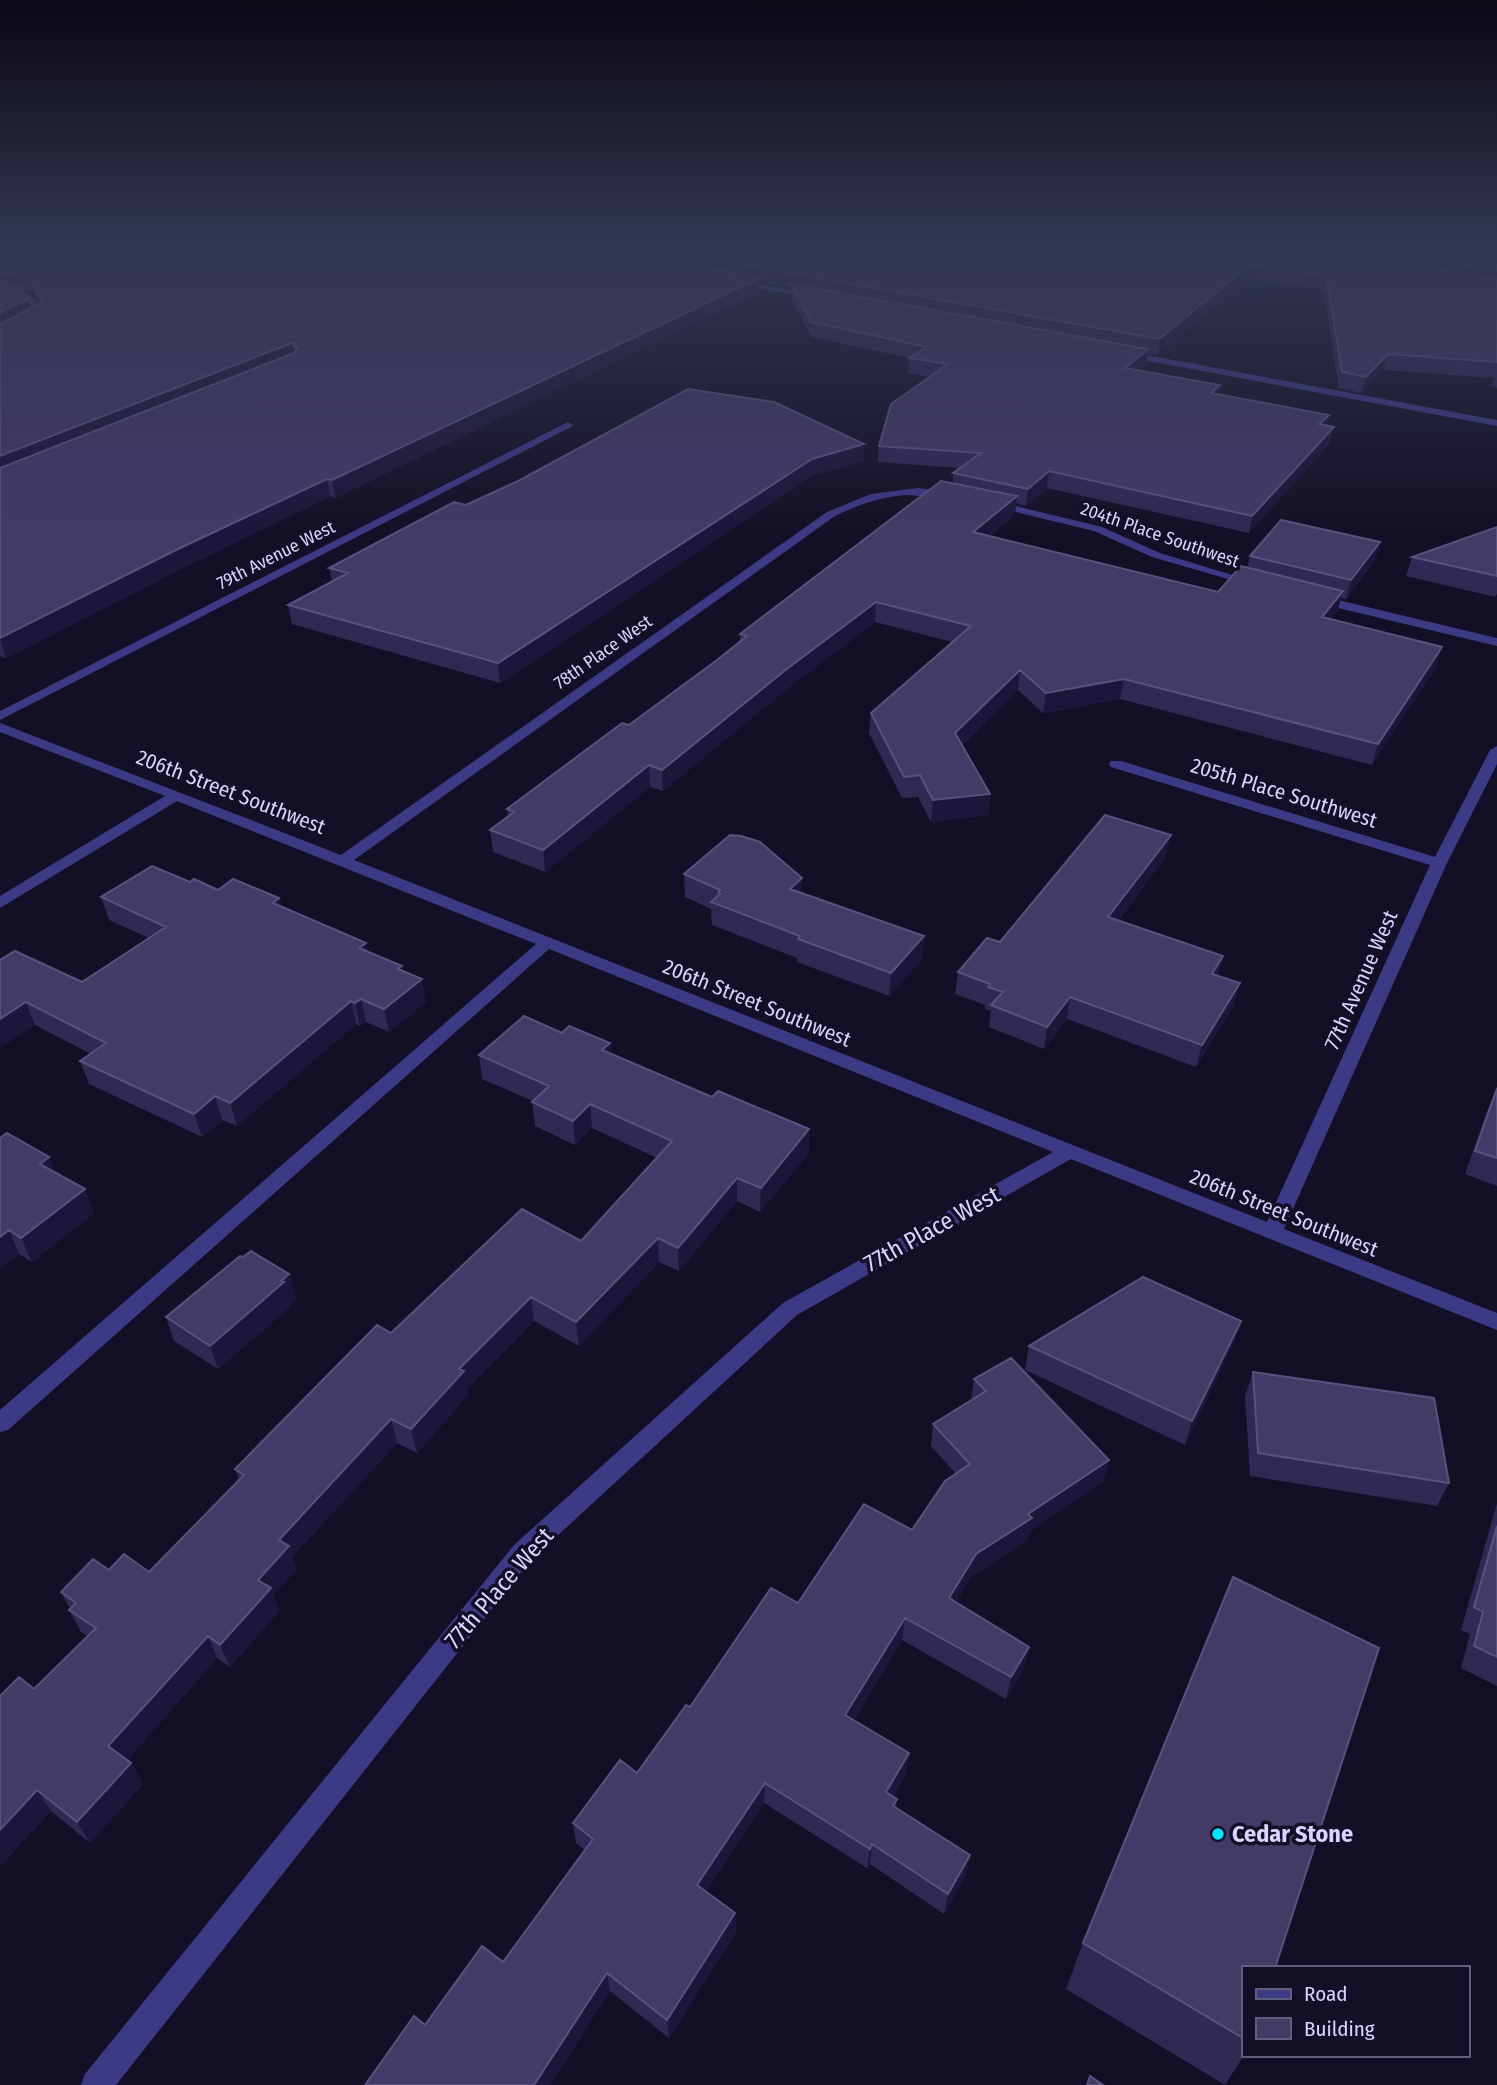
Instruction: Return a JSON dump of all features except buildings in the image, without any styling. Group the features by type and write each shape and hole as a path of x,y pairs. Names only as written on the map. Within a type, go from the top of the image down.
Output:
{"street":[{"path":"1115,352 1497,423"},
{"name":"79th Avenue West","path":"0,716 568,425"},
{"name":"78th Place West","path":"343,861 831,514 856,501 893,491 929,491 962,497"},
{"name":"204th Place Southwest","path":"984,501 1098,529 1156,555 1266,587"},
{"path":"1307,596 1497,642"},
{"name":"206th Street Southwest","path":"0,727 177,795 1497,1322"},
{"name":"77th Avenue West","path":"1272,1232 1439,863 1497,750"},
{"name":"205th Place Southwest","path":"1116,764 1439,863"},
{"path":"0,903 177,795"},
{"path":"0,1423 547,943"},
{"name":"77th Place West","path":"96,2085 523,1553 790,1309 1069,1152"}],"place":[{"name":"Cedar Stone","path":"1218,1834"}]}
